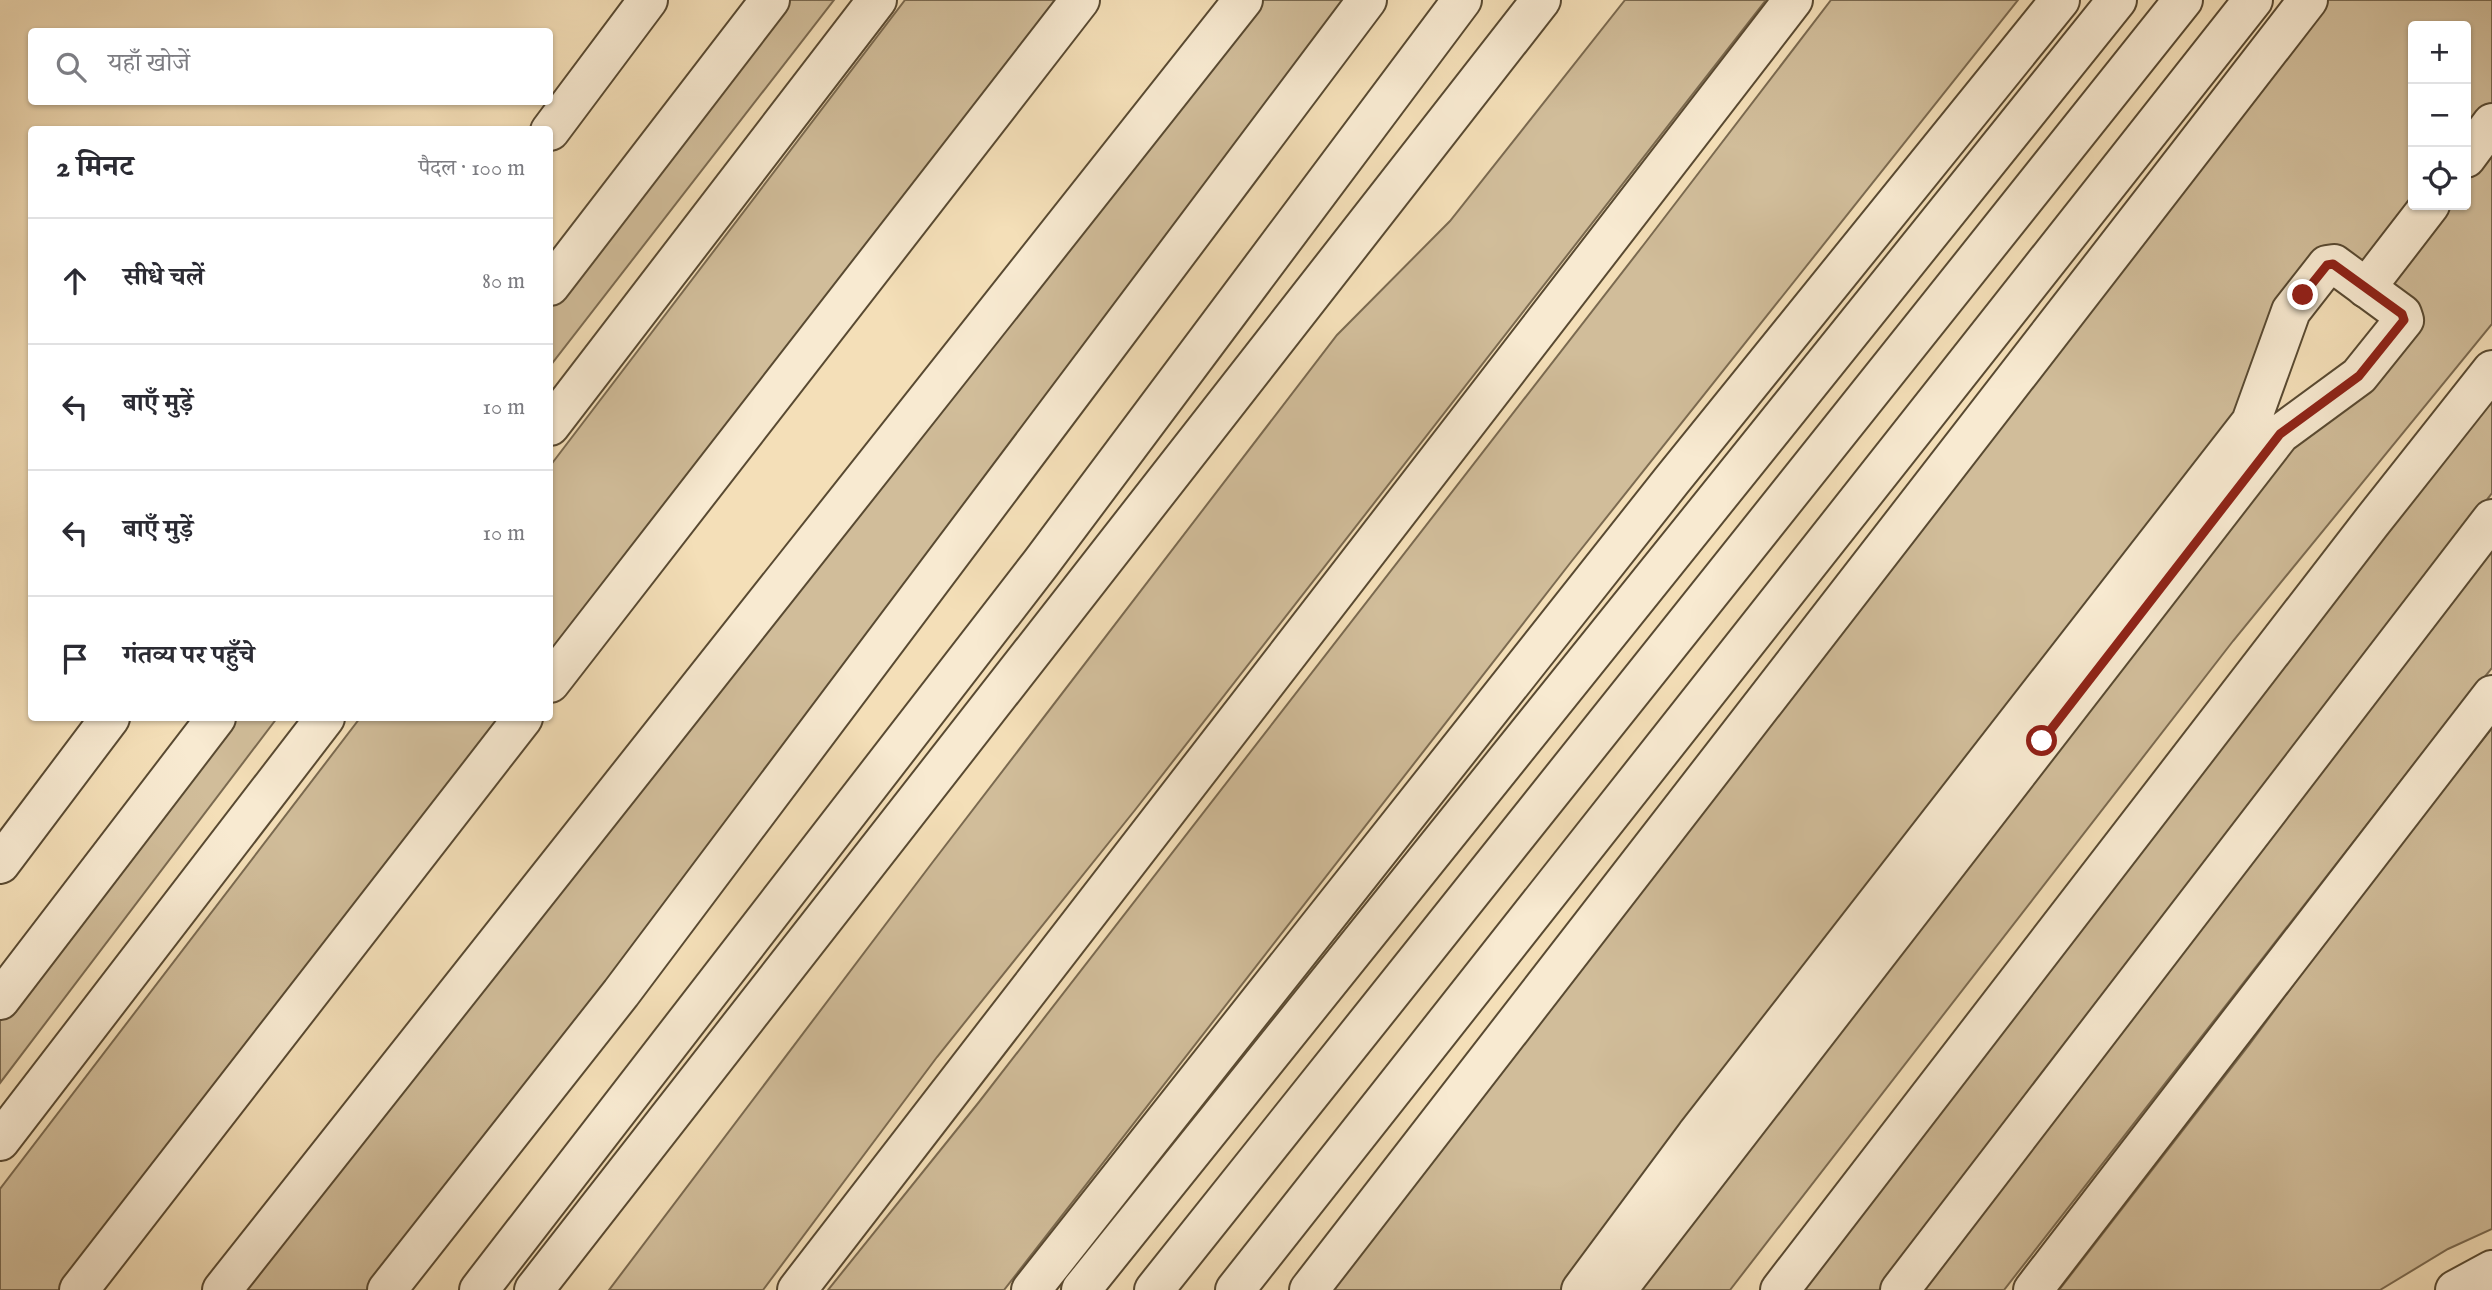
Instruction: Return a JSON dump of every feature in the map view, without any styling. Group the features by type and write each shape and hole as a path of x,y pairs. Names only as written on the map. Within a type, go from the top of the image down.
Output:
{"street":[{"path":"553,127 648,0"},
{"path":"553,282 771,0"},
{"path":"553,422 877,0"},
{"path":"553,680 1080,0"},
{"path":"222,1290 1243,0"},
{"path":"387,1290 621,993 1367,0"},
{"path":"479,1290 1041,563 1462,0"},
{"path":"534,1290 1541,0"},
{"path":"797,1290 1793,0"},
{"path":"1031,1290 1672,480 2060,0"},
{"path":"1081,1290 2117,0"},
{"path":"1154,1290 2183,0"},
{"path":"1235,1290 2253,0"},
{"path":"1309,1290 2308,0"},
{"path":"2471,151 2492,123"},
{"path":"2366,288 2426,210"},
{"path":"1581,1290 1696,1135 2251,422 2291,311 2330,263 2402,314 2404,320 2359,376 2280,434 1617,1290"},
{"path":"1780,1290 2492,370"},
{"path":"1900,1290 2492,519"},
{"path":"2033,1290 2492,695"},
{"path":"0,864 108,721"},
{"path":"0,1000 214,721"},
{"path":"0,1141 323,721"},
{"path":"79,1290 521,721"},
{"path":"2455,1290 2492,1270"}],"shaded area":[{"path":"776,0 834,0 553,362 553,290"},
{"path":"905,0 1070,0 553,667 553,462"},
{"path":"1251,0 1359,0 376,1290 228,1290"},
{"path":"1625,0 1766,0 1135,810 937,1057 763,1290 609,1290 1337,335 1450,221"},
{"path":"1831,0 2018,0 1571,562 1004,1290 828,1290 979,1102"},
{"path":"2322,0 2492,0 2492,324 2233,641 1730,1290 1630,1290 2284,439 2414,318 2328,256 2237,429 1580,1290 1318,1290"},
{"path":"2492,377 2492,493 1879,1290 1799,1290"},
{"path":"2492,524 2492,668 2004,1290 1911,1290"},
{"path":"225,721 275,721 0,1083 0,1014"},
{"path":"358,721 511,721 68,1290 0,1290 0,1189"},
{"path":"2492,728 2492,1229 2448,1249 2380,1290 2059,1290 2249,1045 2366,886"}],"route":[{"path":"2042,741 2280,434 2363,373 2404,320 2402,314 2330,263 2303,295"}]}
